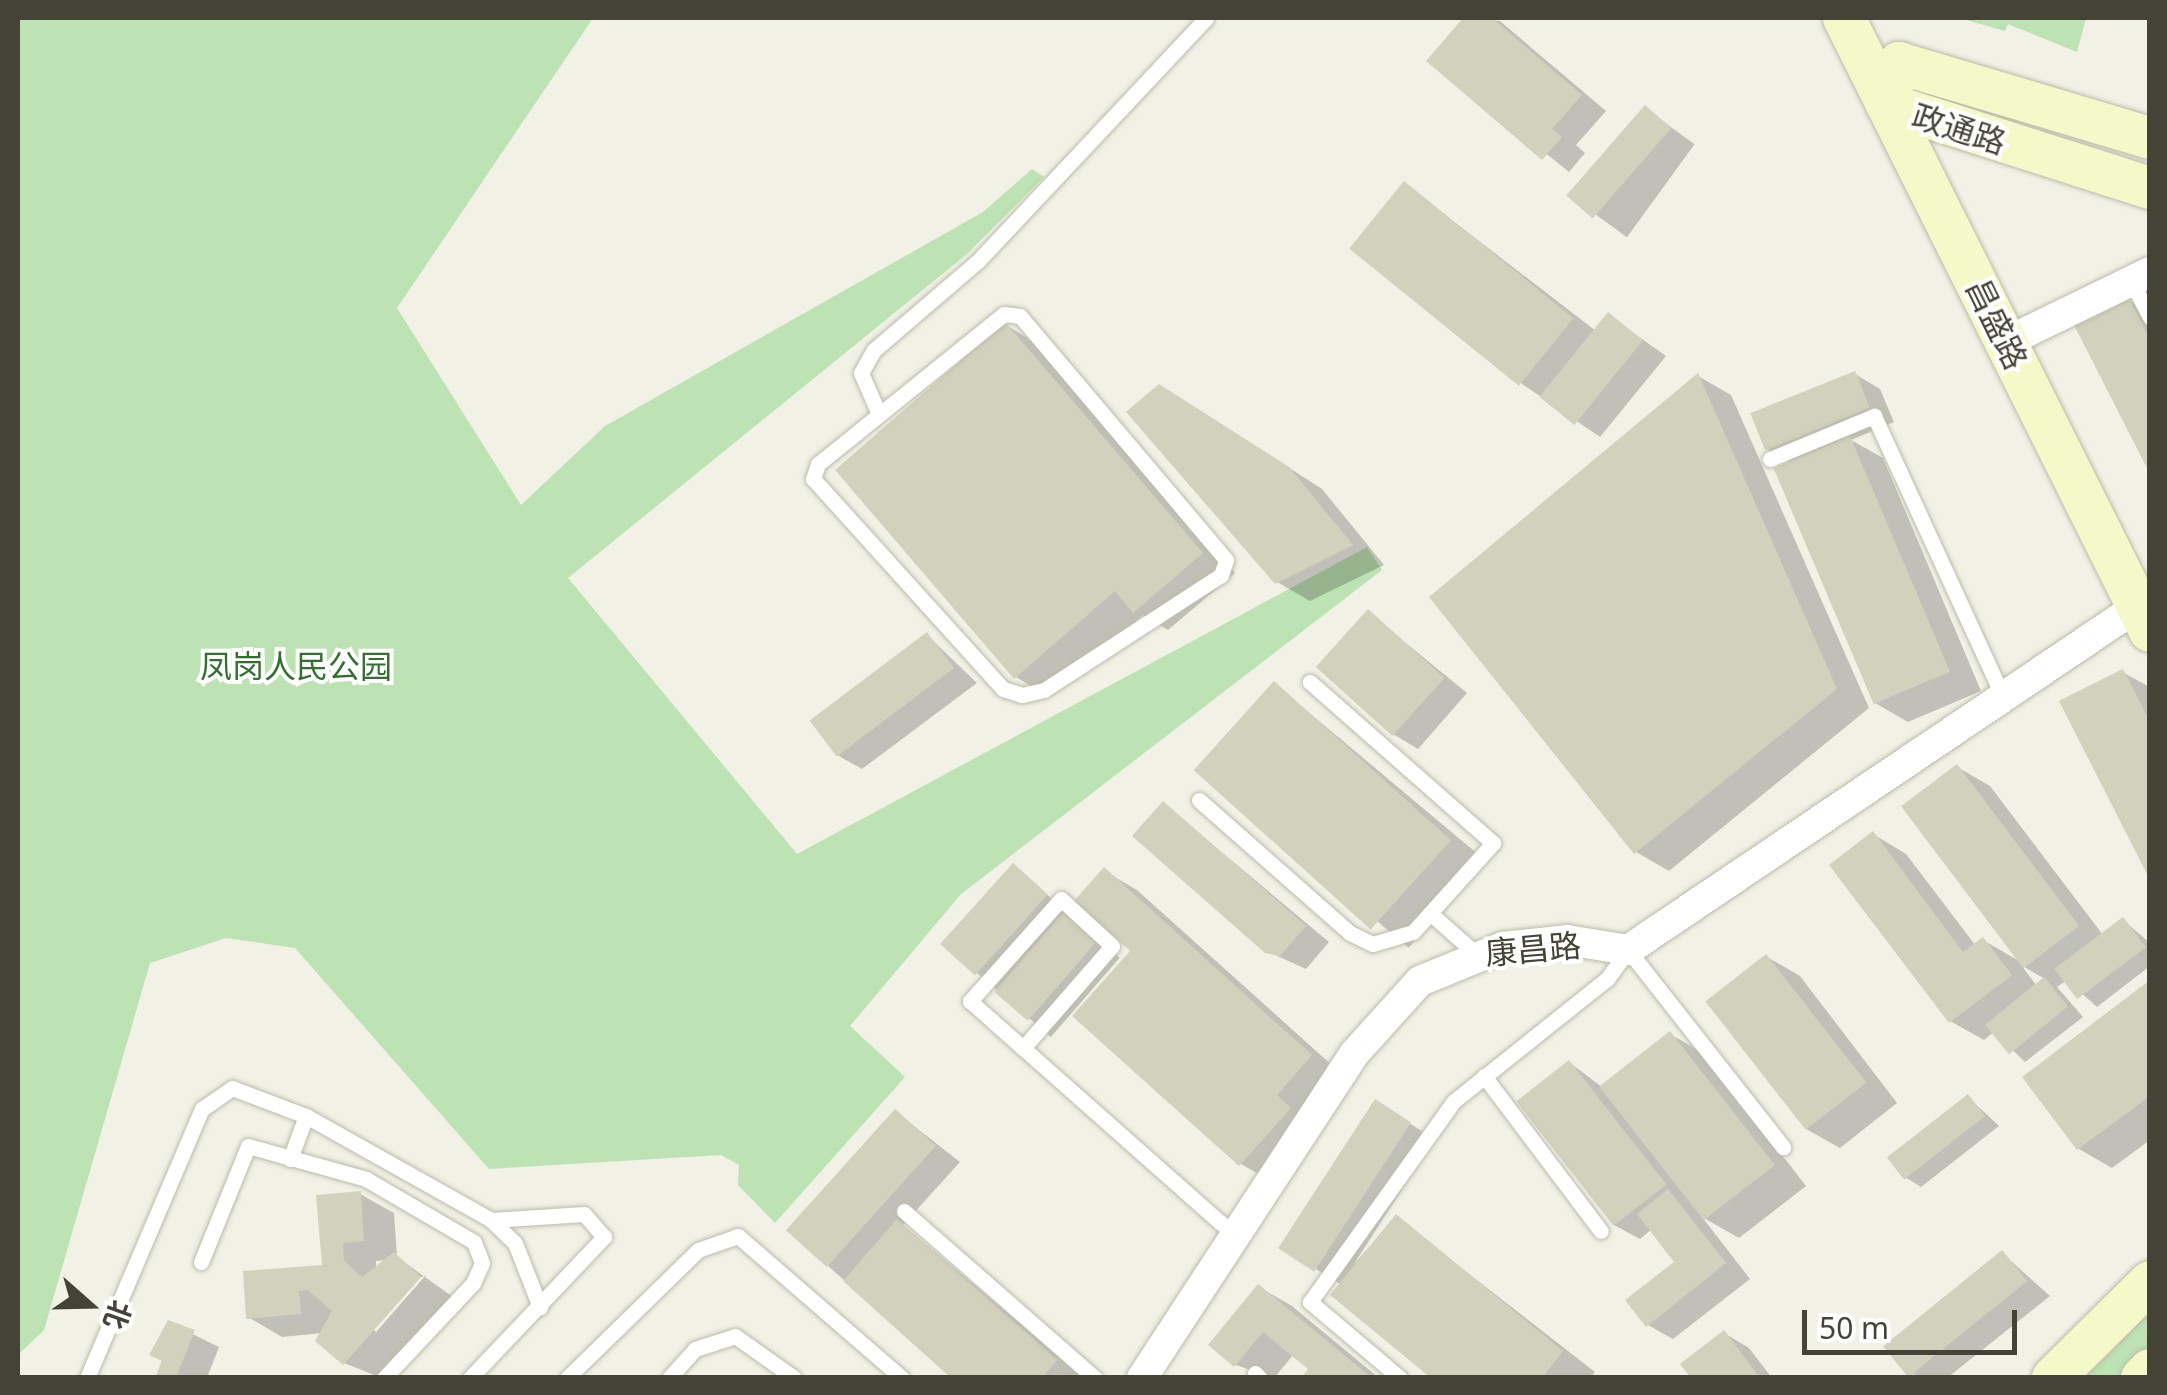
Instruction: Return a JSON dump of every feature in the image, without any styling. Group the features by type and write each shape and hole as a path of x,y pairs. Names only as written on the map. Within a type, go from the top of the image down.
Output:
{"street":[{"name":"昌盛路","path":"1844,18 2018,336"},
{"name":"昌盛路","path":"1876,18 1928,122 2018,336 2146,600"},
{"name":"政通路","path":"2150,138 1899,63 1888,104 1928,122 2150,188"},
{"path":"2018,336 2140,276"},
{"name":"康昌路","path":"1142,1378 1239,1238 1375,1024 1420,980 1475,953 1568,940 1628,950 2146,600"},
{"path":"2053,1378 2150,1282"},
{"path":"2142,1378 2149,1371"}],"lane":[{"path":"879,414 861,373 874,350 978,261 1206,18"},
{"path":"2140,276 2150,316"},
{"path":"1004,314 1020,316 1222,546 1221,575 1044,690 1003,688 819,497 818,464 879,414 1004,314"},
{"path":"1770,459 1874,416 2003,696"},
{"path":"1199,800 1372,944 1395,944 1430,912 1492,843 1310,682"},
{"path":"1023,1048 1112,946 1061,899 970,1001 1023,1048 1239,1238"},
{"path":"1430,912 1475,953"},
{"path":"1400,1378 1310,1302 1454,1101 1607,979 1628,950 1783,1147"},
{"path":"1484,1076 1601,1232"},
{"path":"87,1378 202,1109 232,1088 306,1116 491,1220 516,1243 540,1307"},
{"path":"290,1159 306,1116"},
{"path":"201,1262 248,1146 366,1179 474,1242 482,1263 473,1283 384,1378"},
{"path":"904,1211 1095,1378"},
{"path":"470,1378 604,1237 600,1223 584,1214 491,1220"},
{"path":"568,1378 698,1250 738,1236 902,1378"},
{"path":"669,1378 695,1348 735,1336 794,1378"}],"green space":[{"name":"凤岗人民公园","path":"18,18 593,18 397,308 521,505 605,426 983,212 1032,169 1044,177 967,254 568,578 797,854 1367,547 1382,570 961,894 850,1026 905,1077 775,1223 738,1185 739,1165 721,1155 489,1169 295,948 226,938 150,963 44,1330 18,1355"},
{"path":"1959,18 2086,18 2077,52 2008,24 2005,31"},
{"path":"2149,1306 2149,1351 2122,1377 2076,1378"}],"building":[{"path":"1463,18 1492,18 1582,95 1552,129 1562,137 1542,160 1426,61"},
{"path":"1645,105 1671,128 1593,219 1566,196"},
{"path":"1404,181 1573,318 1519,386 1349,249"},
{"path":"2128,297 2150,339 2150,474 2074,325"},
{"path":"1608,312 1643,340 1574,425 1539,397"},
{"path":"1005,322 1203,553 1133,613 1115,591 1014,679 835,470"},
{"path":"1855,371 1870,408 1765,450 1750,413"},
{"path":"1698,373 1837,689 1634,854 1429,597"},
{"path":"1159,384 1289,467 1353,545 1275,584 1126,412"},
{"path":"1850,436 1950,672 1874,704 1774,468"},
{"path":"1368,609 1445,678 1392,736 1316,667"},
{"path":"927,632 954,668 837,756 810,720"},
{"path":"2123,669 2150,722 2150,880 2059,701"},
{"path":"1274,681 1451,840 1371,929 1194,770"},
{"path":"1957,764 2079,926 2023,968 1901,806"},
{"path":"1163,801 1306,926 1280,956 1265,953 1132,836"},
{"path":"1873,831 1963,952 1983,937 2012,975 1949,1023 1829,865"},
{"path":"1013,863 1048,894 975,975 940,944"},
{"path":"1104,867 1312,1055 1277,1095 1291,1108 1239,1166 1072,1016 1130,951 1074,901"},
{"path":"1064,912 1097,941 1028,1021 994,992"},
{"path":"2123,917 2146,947 2077,999 2054,969"},
{"path":"1766,954 1866,1082 1806,1130 1705,1001"},
{"path":"2044,977 2068,1007 2009,1054 1985,1025"},
{"path":"2150,980 2150,1096 2077,1150 2022,1077"},
{"path":"1670,1031 1775,1165 1704,1220 1599,1086"},
{"path":"1569,1060 1666,1185 1613,1226 1516,1101"},
{"path":"1968,1094 1985,1116 1904,1179 1887,1157"},
{"path":"1375,1099 1411,1122 1314,1272 1278,1248"},
{"path":"895,1109 936,1146 827,1267 786,1230"},
{"path":"1668,1189 1726,1263 1646,1327 1625,1300 1674,1262 1637,1214"},
{"path":"361,1191 364,1241 343,1243 344,1261 362,1277 394,1252 421,1277 343,1365 315,1341 332,1311 308,1290 299,1291 301,1314 246,1319 243,1271 322,1265 316,1195"},
{"path":"1396,1214 1563,1351 1542,1378 1431,1378 1330,1295"},
{"path":"897,1219 1057,1360 1042,1378 951,1378 843,1281"},
{"path":"2002,1250 2027,1281 1908,1377 1883,1346"},
{"path":"1258,1284 1372,1378 1301,1378 1308,1369 1263,1332 1234,1367 1208,1345"},
{"path":"168,1320 195,1330 176,1378 155,1378 162,1361 149,1355"},
{"path":"1724,1330 1760,1378 1691,1378 1680,1364"}]}
